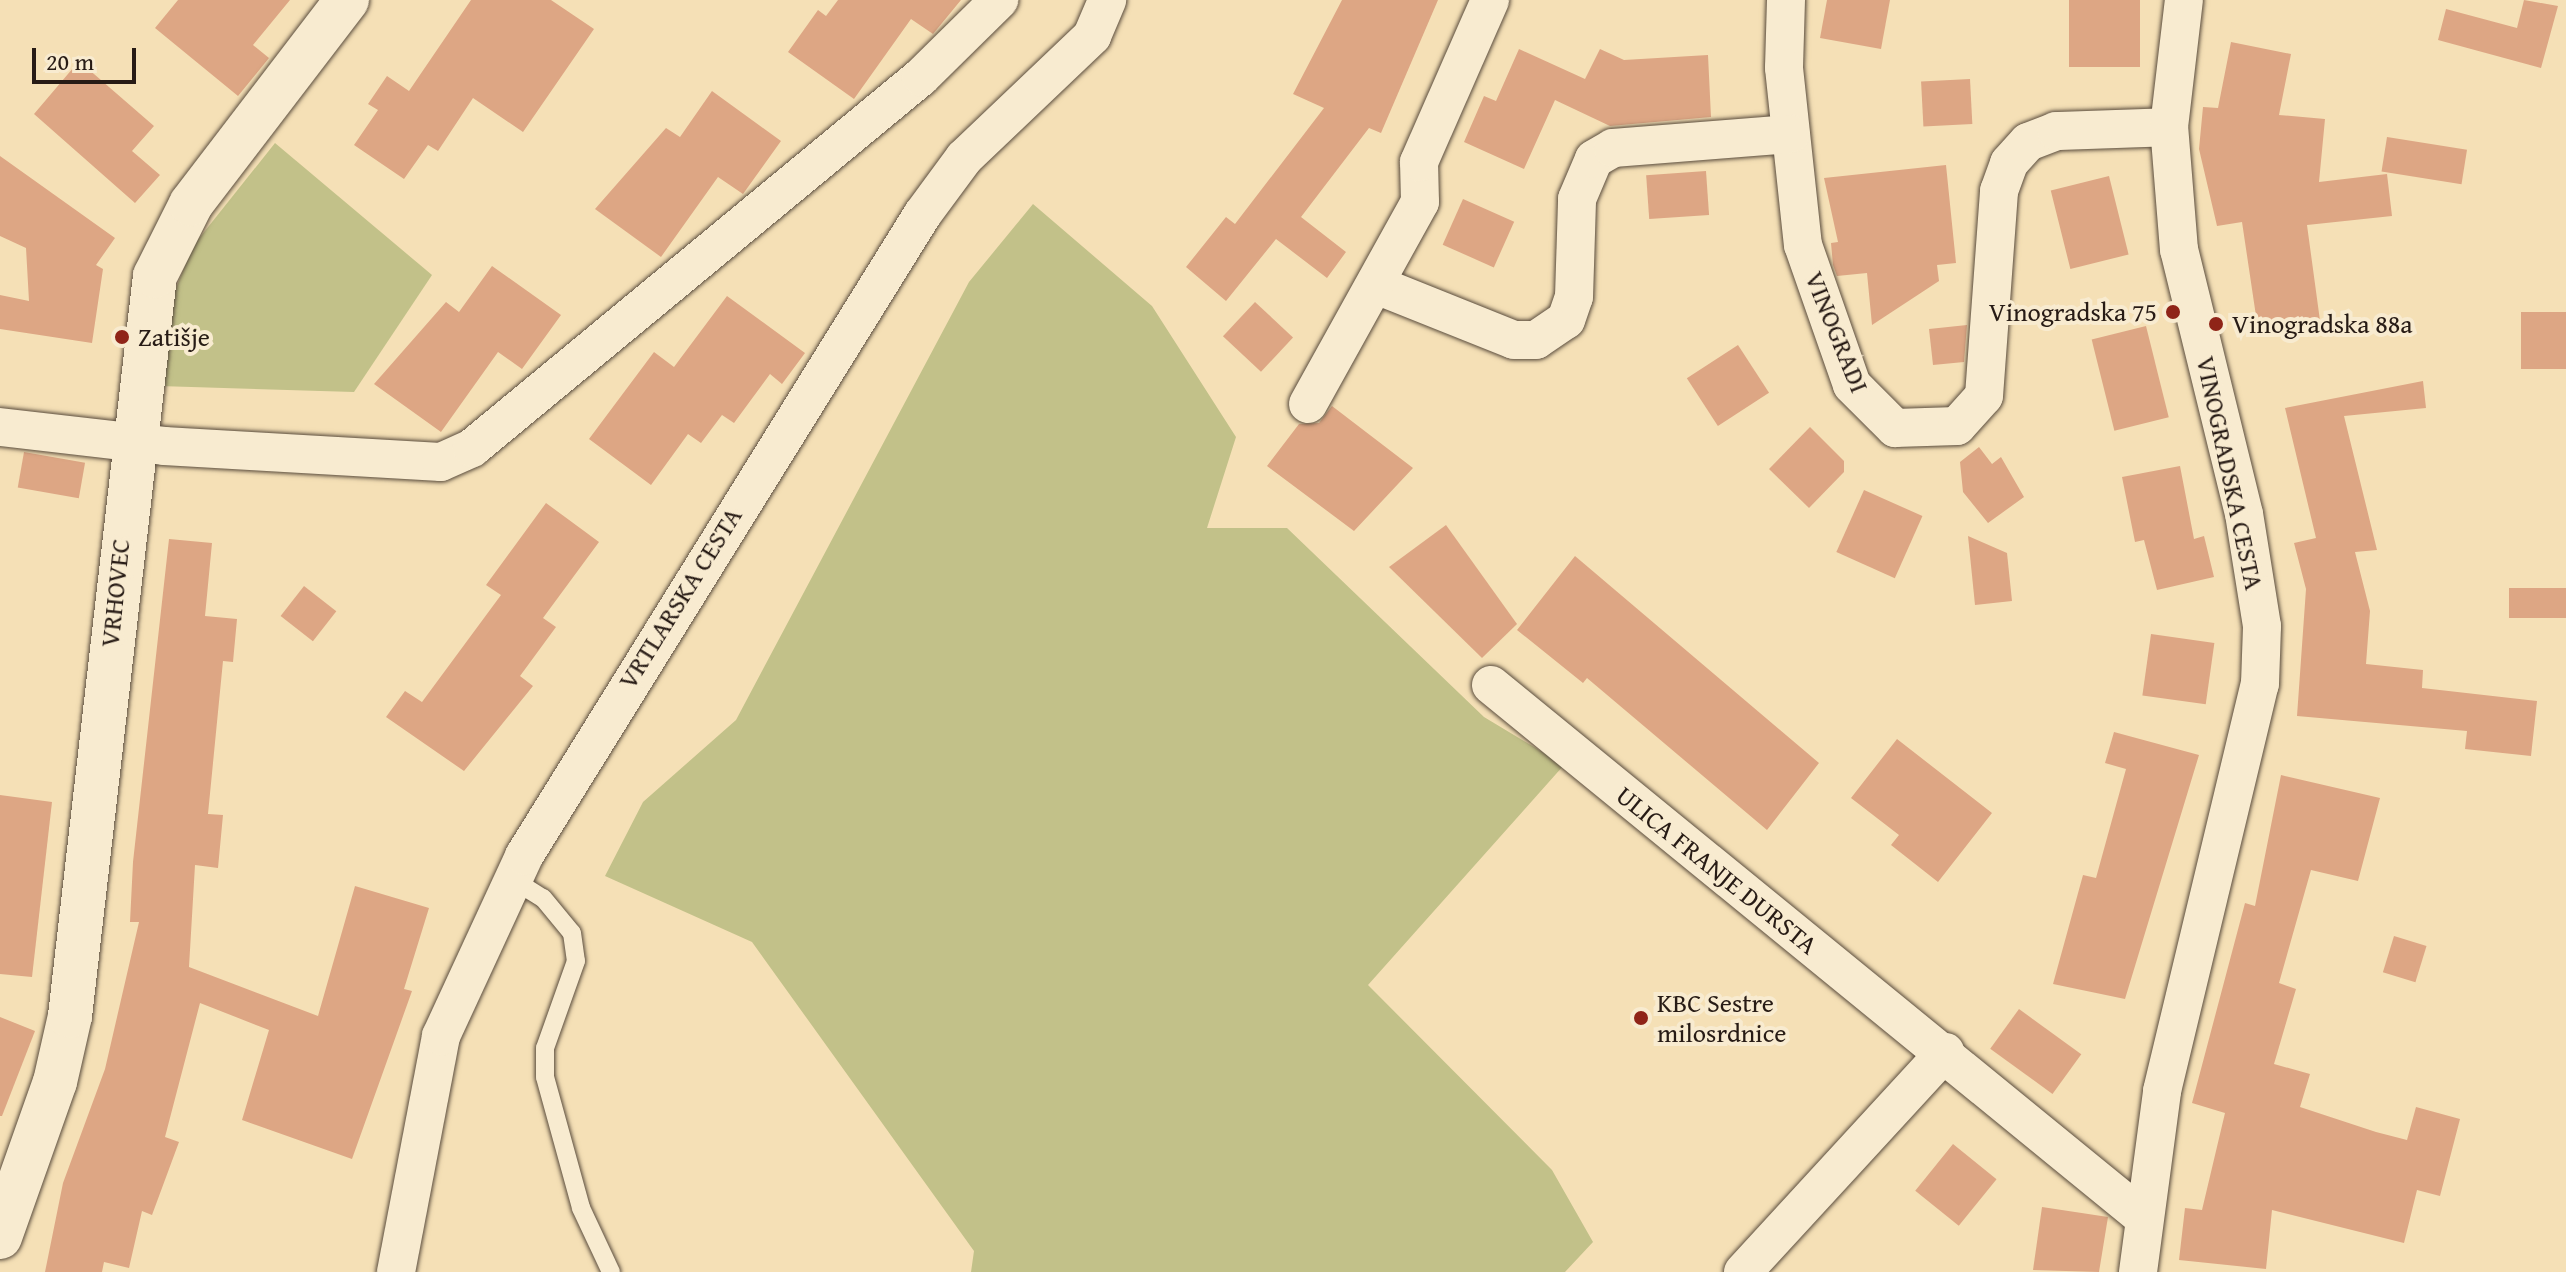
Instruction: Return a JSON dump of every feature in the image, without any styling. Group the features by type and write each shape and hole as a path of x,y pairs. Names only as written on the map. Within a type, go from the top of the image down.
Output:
{"street":[{"name":"VRHOVEC","path":"0,1237 55,1082 70,1016 146,312 168,243 347,0"},
{"path":"0,427 133,443 419,463 472,448 921,77 999,0"},
{"name":"VRTLARSKA CESTA","path":"396,1272 441,1036 512,879 653,638 922,215 964,158 1092,36 1107,0"},
{"path":"1308,404 1379,286 1420,202 1419,162 1490,0"},
{"name":"VINOGRADI","path":"1786,0 1790,134 1803,245 1852,385 1870,411 1895,428 1920,433 1957,426 1984,396 1999,191 2009,163 2028,142 2056,131 2169,127"},
{"name":"VINOGRADSKA CESTA","path":"2138,1272 2162,1091 2250,744 2261,655 2244,514 2179,250 2169,127 2184,0"},
{"path":"1379,286 1514,340 1536,340 1566,320 1574,297 1577,199 1594,159 1613,148 1790,134"},
{"name":"ULICA FRANJE DURSTA","path":"1491,685 1945,1052 2144,1218"},
{"path":"1743,1272 1945,1052"}],"lane":[{"path":"512,879 543,898 572,933 576,961 545,1048 545,1077 581,1208 611,1272"}],"shaded area":[{"path":"275,143 432,275 354,392 159,386 168,308 193,246"},
{"path":"1033,204 1152,306 1236,437 1207,528 1287,528 1484,717 1564,765 1368,985 1552,1170 1593,1242 1565,1272 971,1272 974,1251 752,942 605,876 643,802 736,720 969,282"}],"building":[{"path":"178,0 290,0 253,45 269,58 238,96 155,28"},
{"path":"471,0 551,0 594,29 523,132 473,98 438,151 428,145 404,179 354,145 378,110 368,104 387,76 409,91"},
{"path":"838,0 961,0 933,34 911,19 854,99 788,52 818,10 826,16"},
{"path":"1342,0 1438,0 1381,133 1369,128 1301,217 1346,252 1327,278 1276,239 1226,301 1186,267 1226,217 1235,224 1324,108 1293,94"},
{"path":"1827,0 1890,0 1881,49 1820,38"},
{"path":"2069,0 2140,0 2140,67 2069,67"},
{"path":"2524,0 2558,6 2541,68 2438,40 2446,9 2517,28"},
{"path":"2231,42 2291,54 2279,115 2325,119 2319,182 2387,174 2392,216 2307,225 2321,328 2259,336 2242,222 2217,226 2199,149 2203,107 2218,108"},
{"path":"1519,49 1585,79 1600,49 1624,60 1708,55 1711,117 1610,126 1555,100 1524,169 1464,142 1484,96 1496,101"},
{"path":"79,61 154,126 132,151 160,175 135,203 34,114"},
{"path":"1970,79 1972,124 1923,127 1921,82"},
{"path":"712,91 781,141 743,194 718,177 661,257 595,209 666,128 680,137"},
{"path":"2387,137 2467,150 2462,184 2382,172"},
{"path":"0,156 115,238 96,265 103,269 92,343 0,329 0,295 29,301 26,248 0,236"},
{"path":"1946,165 1956,263 1937,265 1939,281 1872,325 1867,273 1837,276 1833,265 1831,243 1838,242 1824,178"},
{"path":"1706,171 1709,215 1649,219 1646,175"},
{"path":"2109,176 2129,255 2070,269 2051,191"},
{"path":"1463,199 1514,222 1494,267 1443,245"},
{"path":"492,266 561,315 522,369 498,352 441,432 374,384 446,302 459,312"},
{"path":"727,296 805,353 782,384 770,374 734,423 722,415 701,443 688,434 651,485 589,439 654,352 674,367"},
{"path":"1255,302 1293,337 1261,372 1223,336"},
{"path":"2521,312 2566,312 2566,369 2521,369"},
{"path":"1967,325 1964,362 1933,365 1929,329"},
{"path":"2146,326 2169,417 2114,431 2092,340"},
{"path":"1738,345 1769,393 1718,426 1687,378"},
{"path":"2423,381 2426,408 2344,416 2377,550 2355,552 2370,611 2366,664 2423,670 2422,688 2537,701 2531,756 2465,749 2467,731 2297,716 2306,589 2294,543 2316,538 2285,408"},
{"path":"1332,406 1413,468 1354,531 1267,466 1299,424 1319,423"},
{"path":"1810,427 1844,461 1844,472 1809,508 1769,469"},
{"path":"1979,447 1992,464 2001,457 2024,497 1988,523 1963,492 1960,462"},
{"path":"24,452 85,463 79,498 18,487"},
{"path":"2180,466 2194,539 2204,536 2214,577 2157,590 2144,540 2135,542 2122,477"},
{"path":"1864,490 1922,516 1895,578 1836,552"},
{"path":"546,503 599,542 543,618 556,627 520,676 533,686 464,771 386,717 405,691 422,702 501,595 486,585"},
{"path":"1446,525 1517,624 1482,658 1389,567"},
{"path":"1968,536 2007,553 2012,601 1975,605"},
{"path":"169,539 212,543 205,616 237,619 233,662 223,661 208,814 223,815 218,868 195,865 189,967 318,1016 355,886 429,908 404,989 412,991 352,1159 242,1120 269,1030 200,1003 165,1137 179,1142 152,1215 142,1211 129,1268 104,1262 102,1272 45,1272 63,1183 105,1069 139,922 130,922 133,862"},
{"path":"1575,556 1819,763 1767,830 1587,678 1583,683 1517,630"},
{"path":"304,586 336,611 313,641 281,616"},
{"path":"2509,588 2566,588 2566,618 2509,618"},
{"path":"2151,634 2214,643 2206,704 2142,695"},
{"path":"2114,732 2199,755 2125,999 2053,984 2083,875 2096,878 2126,769 2105,763"},
{"path":"1897,739 1992,813 1938,882 1891,845 1899,835 1851,798"},
{"path":"2281,775 2380,798 2358,881 2311,870 2279,983 2296,989 2274,1064 2310,1074 2300,1107 2376,1132 2407,1140 2416,1107 2460,1119 2440,1196 2417,1190 2404,1243 2272,1210 2266,1269 2179,1260 2185,1208 2202,1210 2225,1113 2192,1103 2245,903 2255,906"},
{"path":"0,795 52,802 32,977 0,974"},
{"path":"2394,936 2427,946 2415,982 2383,972"},
{"path":"2019,1009 2081,1054 2052,1094 1990,1049"},
{"path":"0,1017 35,1031 2,1116 0,1116"},
{"path":"1953,1144 1997,1179 1959,1226 1915,1191"},
{"path":"2042,1207 2108,1217 2099,1272 2033,1270"}],"place":[{"name":"Vinogradska 75","path":"2173,312"},
{"name":"Vinogradska 88a","path":"2216,324"},
{"name":"Zatišje","path":"122,337"},
{"name":"KBC Sestre milosrdnice","path":"1641,1018"}]}
